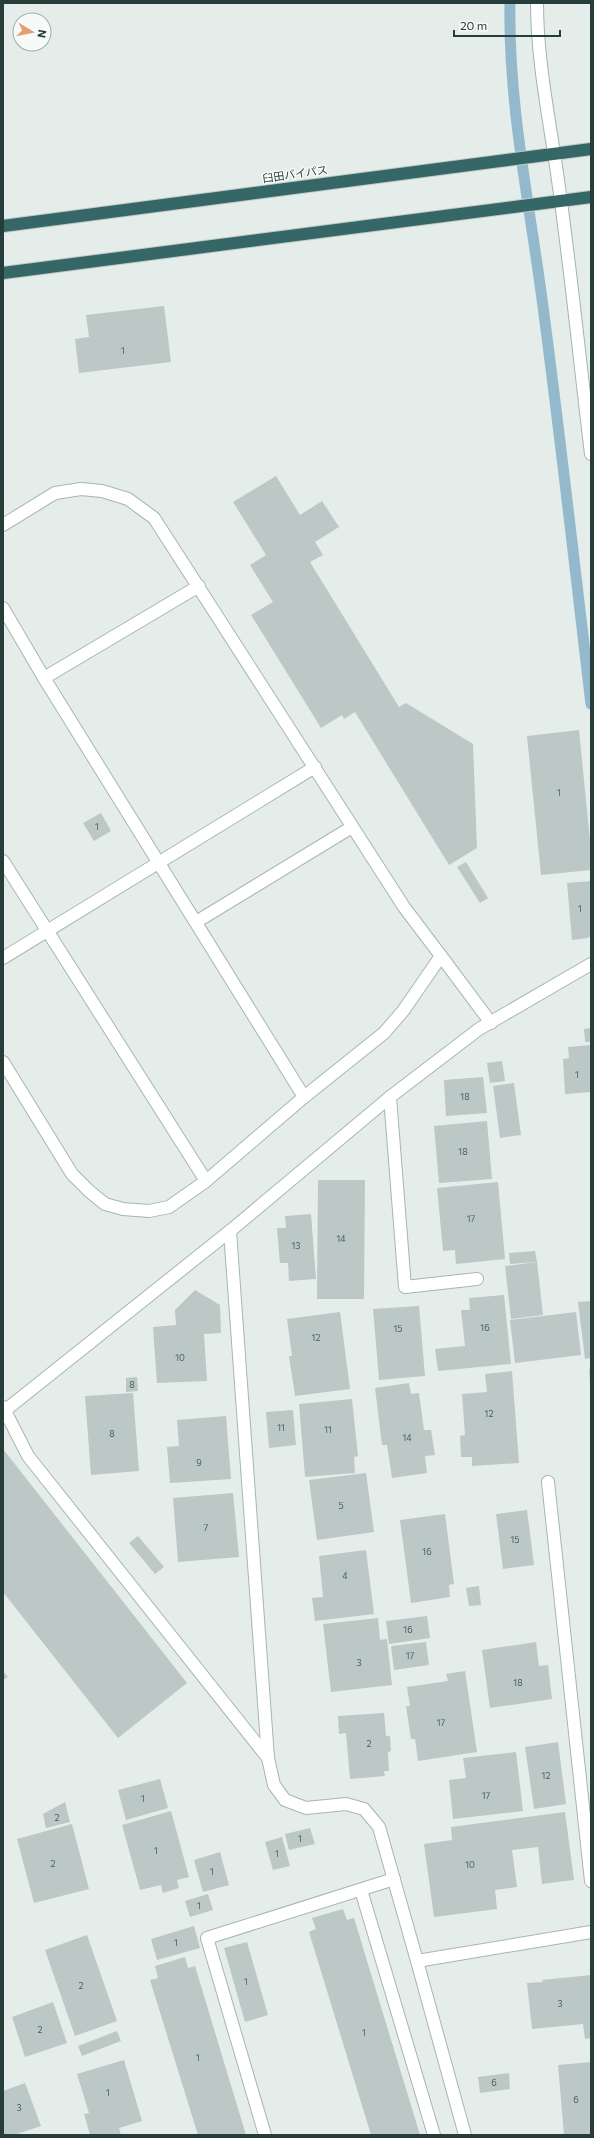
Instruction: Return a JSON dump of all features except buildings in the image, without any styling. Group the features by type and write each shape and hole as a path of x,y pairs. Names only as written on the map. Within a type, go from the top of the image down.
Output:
{"highway":[{"name":"臼田バイパス","path":"3,226 591,149"},
{"path":"3,273 591,198"}],"street":[{"path":"537,3 537,25 542,73 555,153 591,454"},
{"path":"3,525 55,493 81,489 102,491 128,499 154,518 200,586 404,907 490,1023"},
{"path":"44,678 200,586"},
{"path":"3,608 44,678 160,862 304,1097"},
{"path":"3,958 315,767"},
{"path":"196,922 352,827"},
{"path":"3,861 206,1181"},
{"path":"3,1062 72,1174 89,1191 105,1204 123,1209 149,1211 168,1207 206,1181 304,1097 384,1033 420,988 441,956"},
{"path":"268,1758 28,1456 4,1410 230,1231 390,1097 479,1029 591,964"},
{"path":"390,1097 405,1287 477,1279"},
{"path":"230,1231 268,1758 274,1785 285,1800 306,1808 346,1804 364,1809 379,1827 466,2135"},
{"path":"548,1482 591,1881"},
{"path":"265,2135 207,1938 394,1879"},
{"path":"361,1890 434,2135"},
{"path":"417,1961 591,1932"}],"waterway":[{"path":"510,3 512,77 520,151 549,350 591,704"}]}
